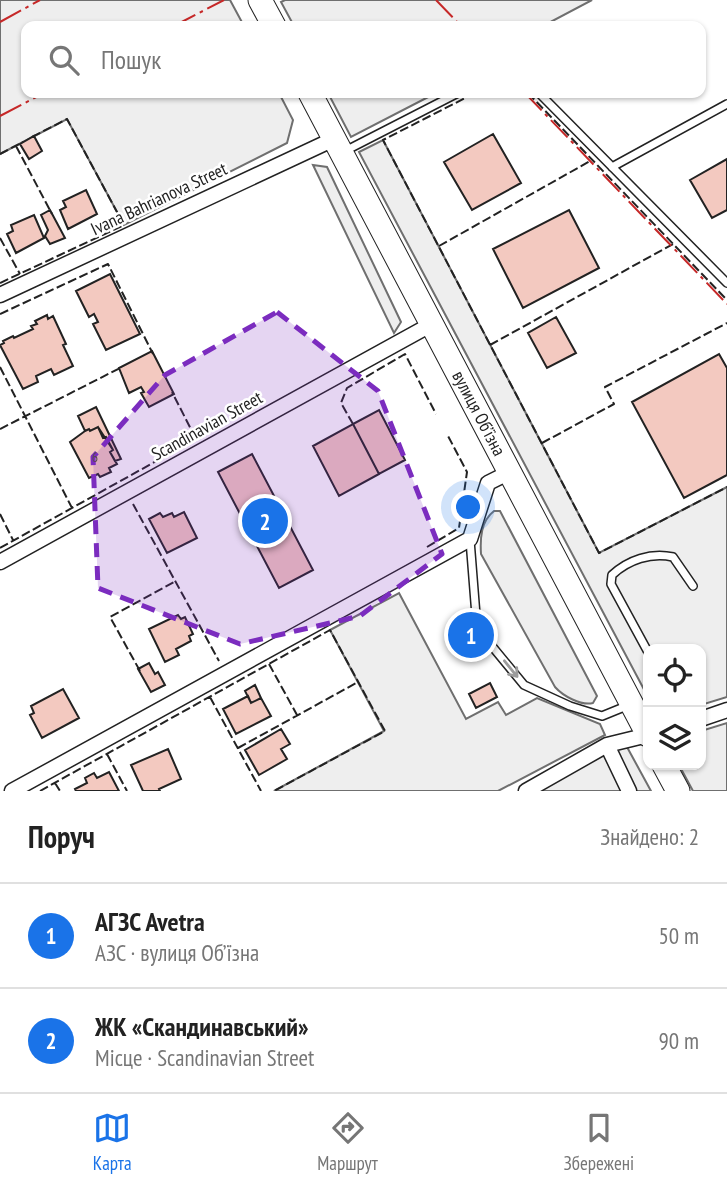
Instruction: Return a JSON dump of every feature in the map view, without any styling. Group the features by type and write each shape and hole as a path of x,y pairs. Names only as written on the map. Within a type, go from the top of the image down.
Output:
{"highway":[{"path":"262,1 272,21"},
{"name":"вулиця Об’їзна","path":"313,98 643,725"},
{"path":"667,770 678,791"}],"street":[{"name":"Ivana Bahrianova Street","path":"0,295 338,146"},
{"name":"Scandinavian Street","path":"0,562 432,324"},
{"path":"12,791 470,539 488,483 510,472"},
{"path":"706,715 727,710"},
{"path":"526,791 607,745 643,736"},
{"path":"607,745 629,791"}],"lane":[{"path":"338,146 447,98"},
{"path":"544,98 727,283"},
{"path":"612,167 727,104"},
{"path":"470,539 477,628 524,685 570,706 602,716 632,704"},
{"path":"644,644 611,584 612,575 620,568 646,556 660,554 673,557 693,586"}],"highlighted area":[{"path":"277,312 378,391 442,554 360,616 240,644 98,588 93,457 165,375"}],"shaded area":[{"path":"0,0 230,0 241,21 21,21 21,98 282,98 293,120 287,143 124,225 67,119 0,154"},
{"path":"592,0 552,21 291,21 281,2"},
{"path":"331,98 426,98 351,137"},
{"path":"383,140 599,553 727,487 727,697 706,703 706,644 643,644 643,688 359,152"},
{"path":"313,165 327,167 401,322 394,333"},
{"path":"494,511 500,511 597,696 593,703 572,699 555,687 481,554 482,530"},
{"path":"399,593 466,719 498,702 506,715 537,698 600,724 605,735 498,791 274,791 384,731 330,630"},
{"path":"727,723 727,791 693,791 682,770 706,770 706,729"},
{"path":"627,747 651,791 539,791 615,748"}],"building":[{"path":"493,134 521,183 472,210 444,162"},
{"path":"34,136 42,151 29,159 20,144"},
{"path":"727,159 727,210 712,218 690,180"},
{"path":"86,190 97,214 68,229 60,210 66,207 63,201"},
{"path":"50,210 65,238 50,244 45,236 48,230 41,215"},
{"path":"569,210 599,268 523,308 493,249"},
{"path":"34,215 44,238 16,253 7,234 13,231 11,225"},
{"path":"110,274 140,334 106,350 93,324 98,322 94,314 89,317 76,291"},
{"path":"47,315 48,319 53,316 73,366 54,375 51,369 36,376 38,382 23,389 0,345 13,336 14,338 33,329 31,326 37,324 35,321"},
{"path":"556,317 576,353 547,368 528,333"},
{"path":"152,351 174,394 149,407 141,393 144,392 141,387 129,393 119,368"},
{"path":"719,354 727,368 727,475 684,498 632,402"},
{"path":"96,407 121,459 115,461 110,452 113,450 98,427 85,431 78,416"},
{"path":"379,410 405,460 379,474 353,424"},
{"path":"353,424 379,474 339,496 313,446"},
{"path":"98,427 113,450 110,452 117,464 109,468 111,472 89,478 70,442 85,431"},
{"path":"252,454 313,570 279,588 218,472"},
{"path":"184,512 197,538 167,553 149,519 160,513 163,517 172,513 174,517"},
{"path":"178,615 181,619 185,617 193,634 189,636 191,641 176,649 179,655 165,662 149,629"},
{"path":"149,663 165,685 151,692 138,669"},
{"path":"490,683 497,697 476,708 469,694"},
{"path":"255,685 261,698 251,703 245,691"},
{"path":"63,689 79,718 42,738 30,715 34,713 31,706"},
{"path":"248,696 251,703 261,698 271,716 236,734 223,709"},
{"path":"281,729 290,744 281,749 287,759 259,775 245,750"},
{"path":"168,749 181,779 159,789 160,791 143,791 131,765"},
{"path":"109,772 119,791 76,791 75,789 87,783 85,778 94,773 97,778"}],"fence":[{"path":"465,98 383,140 599,553 727,487"},
{"path":"533,98 727,300"},
{"path":"0,283 124,225 67,119 32,137"},
{"path":"0,154 23,142"},
{"path":"16,146 52,214"},
{"path":"439,246 592,160"},
{"path":"0,238 20,274"},
{"path":"490,345 673,244"},
{"path":"0,314 108,264 153,354"},
{"path":"542,443 614,404 605,387 727,323"},
{"path":"353,424 341,403 347,388 405,354 436,414"},
{"path":"0,367 72,508"},
{"path":"0,429 122,367"},
{"path":"0,548 196,439 172,392"},
{"path":"427,547 459,528 467,472 447,434"},
{"path":"133,504 219,661"},
{"path":"0,514 13,540"},
{"path":"140,671 110,617 176,581"},
{"path":"40,791 330,630 385,731 274,791"},
{"path":"269,664 297,715"},
{"path":"238,748 358,682"},
{"path":"210,697 261,791"},
{"path":"107,754 127,791"},
{"path":"55,783 60,791"}],"power":[{"path":"0,22 40,0"},
{"path":"184,21 224,0"},
{"path":"436,0 456,21"},
{"path":"0,116 34,98"},
{"path":"530,98 727,304"}],"place":[{"name":"ЖК «Скандинавський»","path":"265,521"},
{"name":"АГЗС Avetra","path":"471,635"}]}
